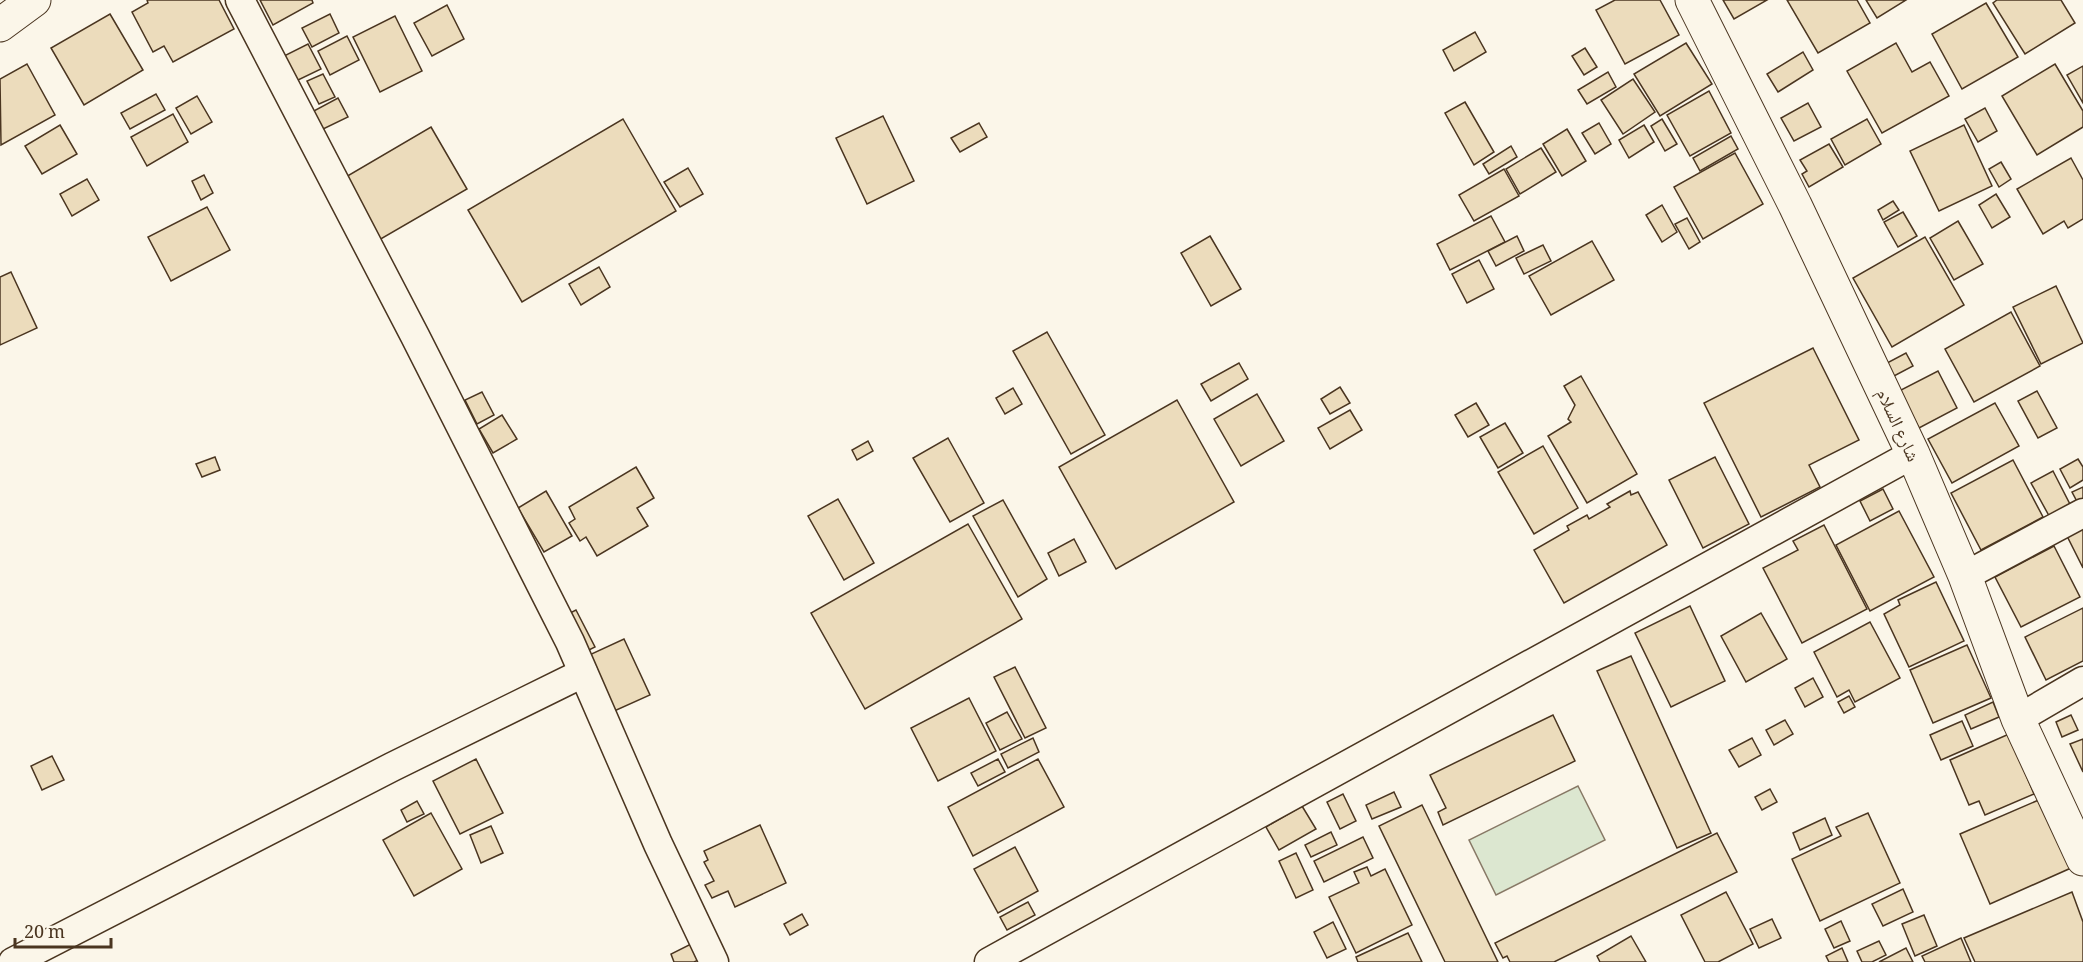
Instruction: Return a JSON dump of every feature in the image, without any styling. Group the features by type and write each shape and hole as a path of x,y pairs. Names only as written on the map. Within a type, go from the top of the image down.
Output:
{"street":[{"path":"0,25 34,0"},
{"path":"240,0 415,336 570,642 658,844 714,962"},
{"name":"شارع السلام","path":"1692,0 1795,205 1913,454 1965,576 2018,719 2083,859"},
{"path":"989,962 1913,454"},
{"path":"1965,576 2083,513"},
{"path":"13,962 392,767 583,673"},
{"path":"2018,719 2083,681"}],"green space":[{"path":"1578,786 1605,840 1496,895 1469,840"}],"building":[{"path":"147,0 219,0 234,29 173,62 164,46 153,52 132,12 148,3"},
{"path":"260,0 312,0 313,3 273,25"},
{"path":"1615,0 1660,0 1679,35 1625,64 1596,10"},
{"path":"1723,0 1767,0 1734,19"},
{"path":"1787,0 1857,0 1870,23 1818,53"},
{"path":"1866,0 1906,0 1877,18"},
{"path":"1997,0 2061,0 2075,23 2025,54 1993,3"},
{"path":"1986,3 2018,57 1962,89 1932,34"},
{"path":"447,5 464,39 432,56 414,23"},
{"path":"110,14 143,70 84,105 51,48"},
{"path":"330,14 339,33 312,47 302,28"},
{"path":"395,16 422,71 380,92 353,37"},
{"path":"1475,32 1486,52 1454,71 1443,50"},
{"path":"347,36 359,60 330,75 318,51"},
{"path":"1686,43 1712,84 1660,116 1634,74"},
{"path":"1896,43 1912,72 1930,62 1949,96 1882,133 1847,71"},
{"path":"308,44 321,69 296,81 284,56"},
{"path":"1585,48 1597,67 1584,75 1572,56"},
{"path":"1803,52 1813,70 1778,92 1767,74"},
{"path":"27,64 55,115 1,145 0,79"},
{"path":"2055,64 2083,111 2083,127 2037,155 2002,96"},
{"path":"2083,66 2083,103 2067,75"},
{"path":"1608,72 1616,87 1587,104 1578,90"},
{"path":"323,74 335,97 319,104 307,81"},
{"path":"1633,79 1655,112 1623,134 1601,100"},
{"path":"1709,91 1731,133 1690,156 1667,115"},
{"path":"156,94 165,110 130,129 121,113"},
{"path":"197,96 212,122 191,134 176,108"},
{"path":"338,98 348,117 319,131 310,113"},
{"path":"1465,102 1494,152 1474,165 1445,113"},
{"path":"1808,103 1821,127 1794,141 1781,118"},
{"path":"1985,108 1997,131 1978,142 1965,119"},
{"path":"173,114 188,142 147,166 131,137"},
{"path":"883,116 914,181 867,204 836,138"},
{"path":"623,119 676,211 522,302 468,210"},
{"path":"1662,119 1677,144 1665,151 1651,126"},
{"path":"1867,119 1881,144 1845,165 1831,139"},
{"path":"979,123 987,137 960,152 951,138"},
{"path":"1599,123 1611,144 1595,154 1582,133"},
{"path":"60,125 77,154 42,174 25,146"},
{"path":"1644,125 1654,142 1629,158 1619,140"},
{"path":"1964,125 1992,186 1939,211 1910,151"},
{"path":"431,127 467,189 379,240 344,178"},
{"path":"1567,129 1586,161 1562,176 1543,144"},
{"path":"1731,136 1738,149 1700,171 1693,158"},
{"path":"1829,144 1843,167 1809,187 1802,174 1807,171 1800,160"},
{"path":"1511,146 1517,157 1489,174 1483,164"},
{"path":"1541,148 1556,172 1520,194 1506,169"},
{"path":"1735,153 1763,204 1703,239 1674,187"},
{"path":"2071,158 2083,180 2083,219 2068,228 2064,221 2043,234 2017,189"},
{"path":"2001,162 2011,179 1999,187 1989,169"},
{"path":"688,168 703,194 680,207 664,182"},
{"path":"1504,169 1519,196 1474,221 1459,195"},
{"path":"204,175 213,193 201,200 192,181"},
{"path":"87,179 99,200 72,216 60,194"},
{"path":"1996,194 2010,217 1992,228 1979,205"},
{"path":"1893,201 1899,210 1883,220 1878,210"},
{"path":"1662,205 1677,232 1662,242 1646,215"},
{"path":"207,207 230,250 171,281 148,237"},
{"path":"1903,212 1917,236 1898,247 1884,222"},
{"path":"1491,216 1505,242 1450,270 1437,244"},
{"path":"1687,218 1700,242 1689,249 1675,224"},
{"path":"1958,221 1983,264 1954,280 1930,238"},
{"path":"1210,236 1241,289 1211,306 1181,253"},
{"path":"1517,236 1524,251 1496,266 1488,251"},
{"path":"1925,237 1964,305 1892,347 1853,278"},
{"path":"1592,241 1614,280 1551,315 1529,276"},
{"path":"1543,245 1551,261 1524,274 1516,258"},
{"path":"1479,260 1494,289 1467,303 1452,274"},
{"path":"599,267 610,287 581,305 569,284"},
{"path":"11,272 37,328 0,345 0,277"},
{"path":"2056,286 2083,343 2041,364 2013,307"},
{"path":"2011,312 2040,366 1974,402 1945,349"},
{"path":"1047,332 1105,435 1071,454 1013,351"},
{"path":"1813,348 1859,440 1809,465 1820,487 1761,517 1704,403"},
{"path":"1906,353 1913,366 1894,376 1887,363"},
{"path":"1239,363 1248,379 1211,401 1201,384"},
{"path":"1938,371 1957,408 1919,428 1899,391"},
{"path":"1581,376 1637,474 1587,503 1548,436 1571,422 1568,419 1575,405 1564,386"},
{"path":"1340,387 1350,403 1330,414 1321,399"},
{"path":"1013,388 1022,404 1005,414 996,398"},
{"path":"2037,391 2057,428 2038,438 2018,401"},
{"path":"482,392 494,415 477,424 465,400"},
{"path":"1257,394 1284,441 1241,466 1214,419"},
{"path":"1177,400 1234,502 1116,569 1059,467"},
{"path":"1476,403 1489,425 1468,437 1455,415"},
{"path":"1995,403 2019,446 1952,483 1928,439"},
{"path":"1350,410 1362,430 1330,449 1318,428"},
{"path":"502,415 517,439 493,453 479,429"},
{"path":"1505,423 1523,453 1498,468 1480,437"},
{"path":"948,438 984,503 950,522 913,458"},
{"path":"868,441 873,451 857,460 852,450"},
{"path":"1543,446 1578,508 1534,534 1498,472"},
{"path":"215,457 220,470 202,477 196,464"},
{"path":"1715,457 1749,524 1703,548 1669,480"},
{"path":"2078,459 2083,467 2083,480 2070,488 2060,469"},
{"path":"2013,460 2043,517 1981,550 1951,493"},
{"path":"636,467 654,498 637,508 648,526 597,556 586,537 580,541 569,523 575,519 569,507"},
{"path":"2053,471 2074,512 2053,523 2031,483"},
{"path":"2083,487 2083,507 2081,509 2072,492"},
{"path":"1883,489 1893,509 1870,521 1860,501"},
{"path":"546,491 572,536 544,552 518,508"},
{"path":"1630,491 1631,495 1638,492 1667,545 1564,603 1534,550 1569,530 1567,526 1587,515 1589,519 1610,507 1607,504"},
{"path":"838,499 874,563 844,580 808,516"},
{"path":"1003,500 1047,579 1018,597 973,516"},
{"path":"1899,511 1934,577 1870,611 1836,545"},
{"path":"968,524 1022,619 865,709 811,613"},
{"path":"1824,525 1867,609 1802,643 1763,568 1798,550 1793,541"},
{"path":"2083,525 2083,568 2066,534"},
{"path":"1074,539 1086,562 1059,576 1048,553"},
{"path":"2054,546 2080,597 2021,627 1995,577"},
{"path":"1936,582 1964,641 1909,667 1884,614 1900,605 1898,600"},
{"path":"1690,606 1725,681 1671,707 1635,633"},
{"path":"2083,608 2083,661 2046,680 2025,637"},
{"path":"576,610 595,647 585,652 566,615"},
{"path":"1761,613 1787,659 1746,682 1721,636"},
{"path":"1870,622 1900,678 1855,702 1849,690 1837,697 1814,652"},
{"path":"624,639 650,695 612,712 587,656"},
{"path":"1967,645 1991,698 1933,723 1910,670"},
{"path":"1631,656 1711,833 1677,848 1597,671"},
{"path":"1015,667 1046,728 1025,738 994,677"},
{"path":"1813,678 1823,697 1805,707 1795,688"},
{"path":"1849,696 1855,707 1844,713 1838,702"},
{"path":"969,698 996,751 938,781 911,728"},
{"path":"1993,702 1999,717 1971,729 1965,715"},
{"path":"1007,712 1022,739 1000,750 986,723"},
{"path":"1553,715 1575,761 1443,825 1438,812 1446,808 1430,775"},
{"path":"2071,715 2078,730 2062,737 2056,722"},
{"path":"1785,720 1793,734 1774,745 1766,730"},
{"path":"1962,721 1973,746 1941,760 1930,735"},
{"path":"2009,734 2034,794 1985,815 1979,801 1969,805 1950,760"},
{"path":"1033,738 1039,752 1008,768 1001,754"},
{"path":"1752,738 1761,755 1739,767 1729,750"},
{"path":"2083,739 2083,772 2070,744"},
{"path":"52,756 64,780 42,790 31,766"},
{"path":"476,759 503,813 460,834 433,781"},
{"path":"998,759 1005,772 978,786 971,773"},
{"path":"1038,759 1064,807 973,856 948,807"},
{"path":"1770,789 1777,802 1762,810 1755,797"},
{"path":"1394,792 1401,807 1372,819 1366,805"},
{"path":"1343,794 1356,821 1340,829 1327,802"},
{"path":"2041,799 2071,868 1990,904 1960,834"},
{"path":"417,801 424,814 407,822 401,810"},
{"path":"1422,805 1498,962 1445,962 1379,826"},
{"path":"1302,806 1316,829 1279,850 1266,827"},
{"path":"431,813 462,869 414,896 383,840"},
{"path":"1868,813 1900,883 1820,921 1792,859 1841,836 1836,827"},
{"path":"1825,818 1832,835 1800,850 1793,833"},
{"path":"760,825 786,883 735,907 728,891 712,898 705,885 714,881 704,862 708,860 704,851"},
{"path":"491,826 503,853 481,863 470,835"},
{"path":"1331,832 1337,845 1311,857 1305,845"},
{"path":"1717,833 1737,872 1554,962 1510,962 1507,956 1503,958 1495,943"},
{"path":"1363,837 1373,858 1324,882 1314,861"},
{"path":"1015,847 1038,891 998,913 974,869"},
{"path":"1296,853 1313,890 1296,898 1279,861"},
{"path":"1367,867 1371,876 1385,869 1412,925 1356,953 1329,897 1359,883 1354,872"},
{"path":"1903,889 1913,912 1883,926 1872,904"},
{"path":"1726,892 1753,944 1718,962 1705,962 1681,915"},
{"path":"2072,892 2083,922 2083,962 1975,962 1964,938"},
{"path":"1028,902 1035,915 1007,930 1000,917"},
{"path":"802,914 808,925 790,935 784,924"},
{"path":"1924,915 1937,946 1915,956 1902,924"},
{"path":"1772,919 1781,938 1759,948 1750,929"},
{"path":"1841,921 1850,941 1834,948 1825,929"},
{"path":"1333,922 1346,949 1327,958 1314,932"},
{"path":"1408,933 1422,962 1358,962 1356,957"},
{"path":"1631,936 1646,962 1600,962 1597,956"},
{"path":"1961,938 1971,962 1925,962 1922,956"},
{"path":"1879,941 1886,955 1872,962 1862,962 1857,951"},
{"path":"693,943 701,959 694,962 674,962 671,954"},
{"path":"1842,948 1848,962 1829,962 1826,956"},
{"path":"1906,948 1913,962 1879,962"}]}
